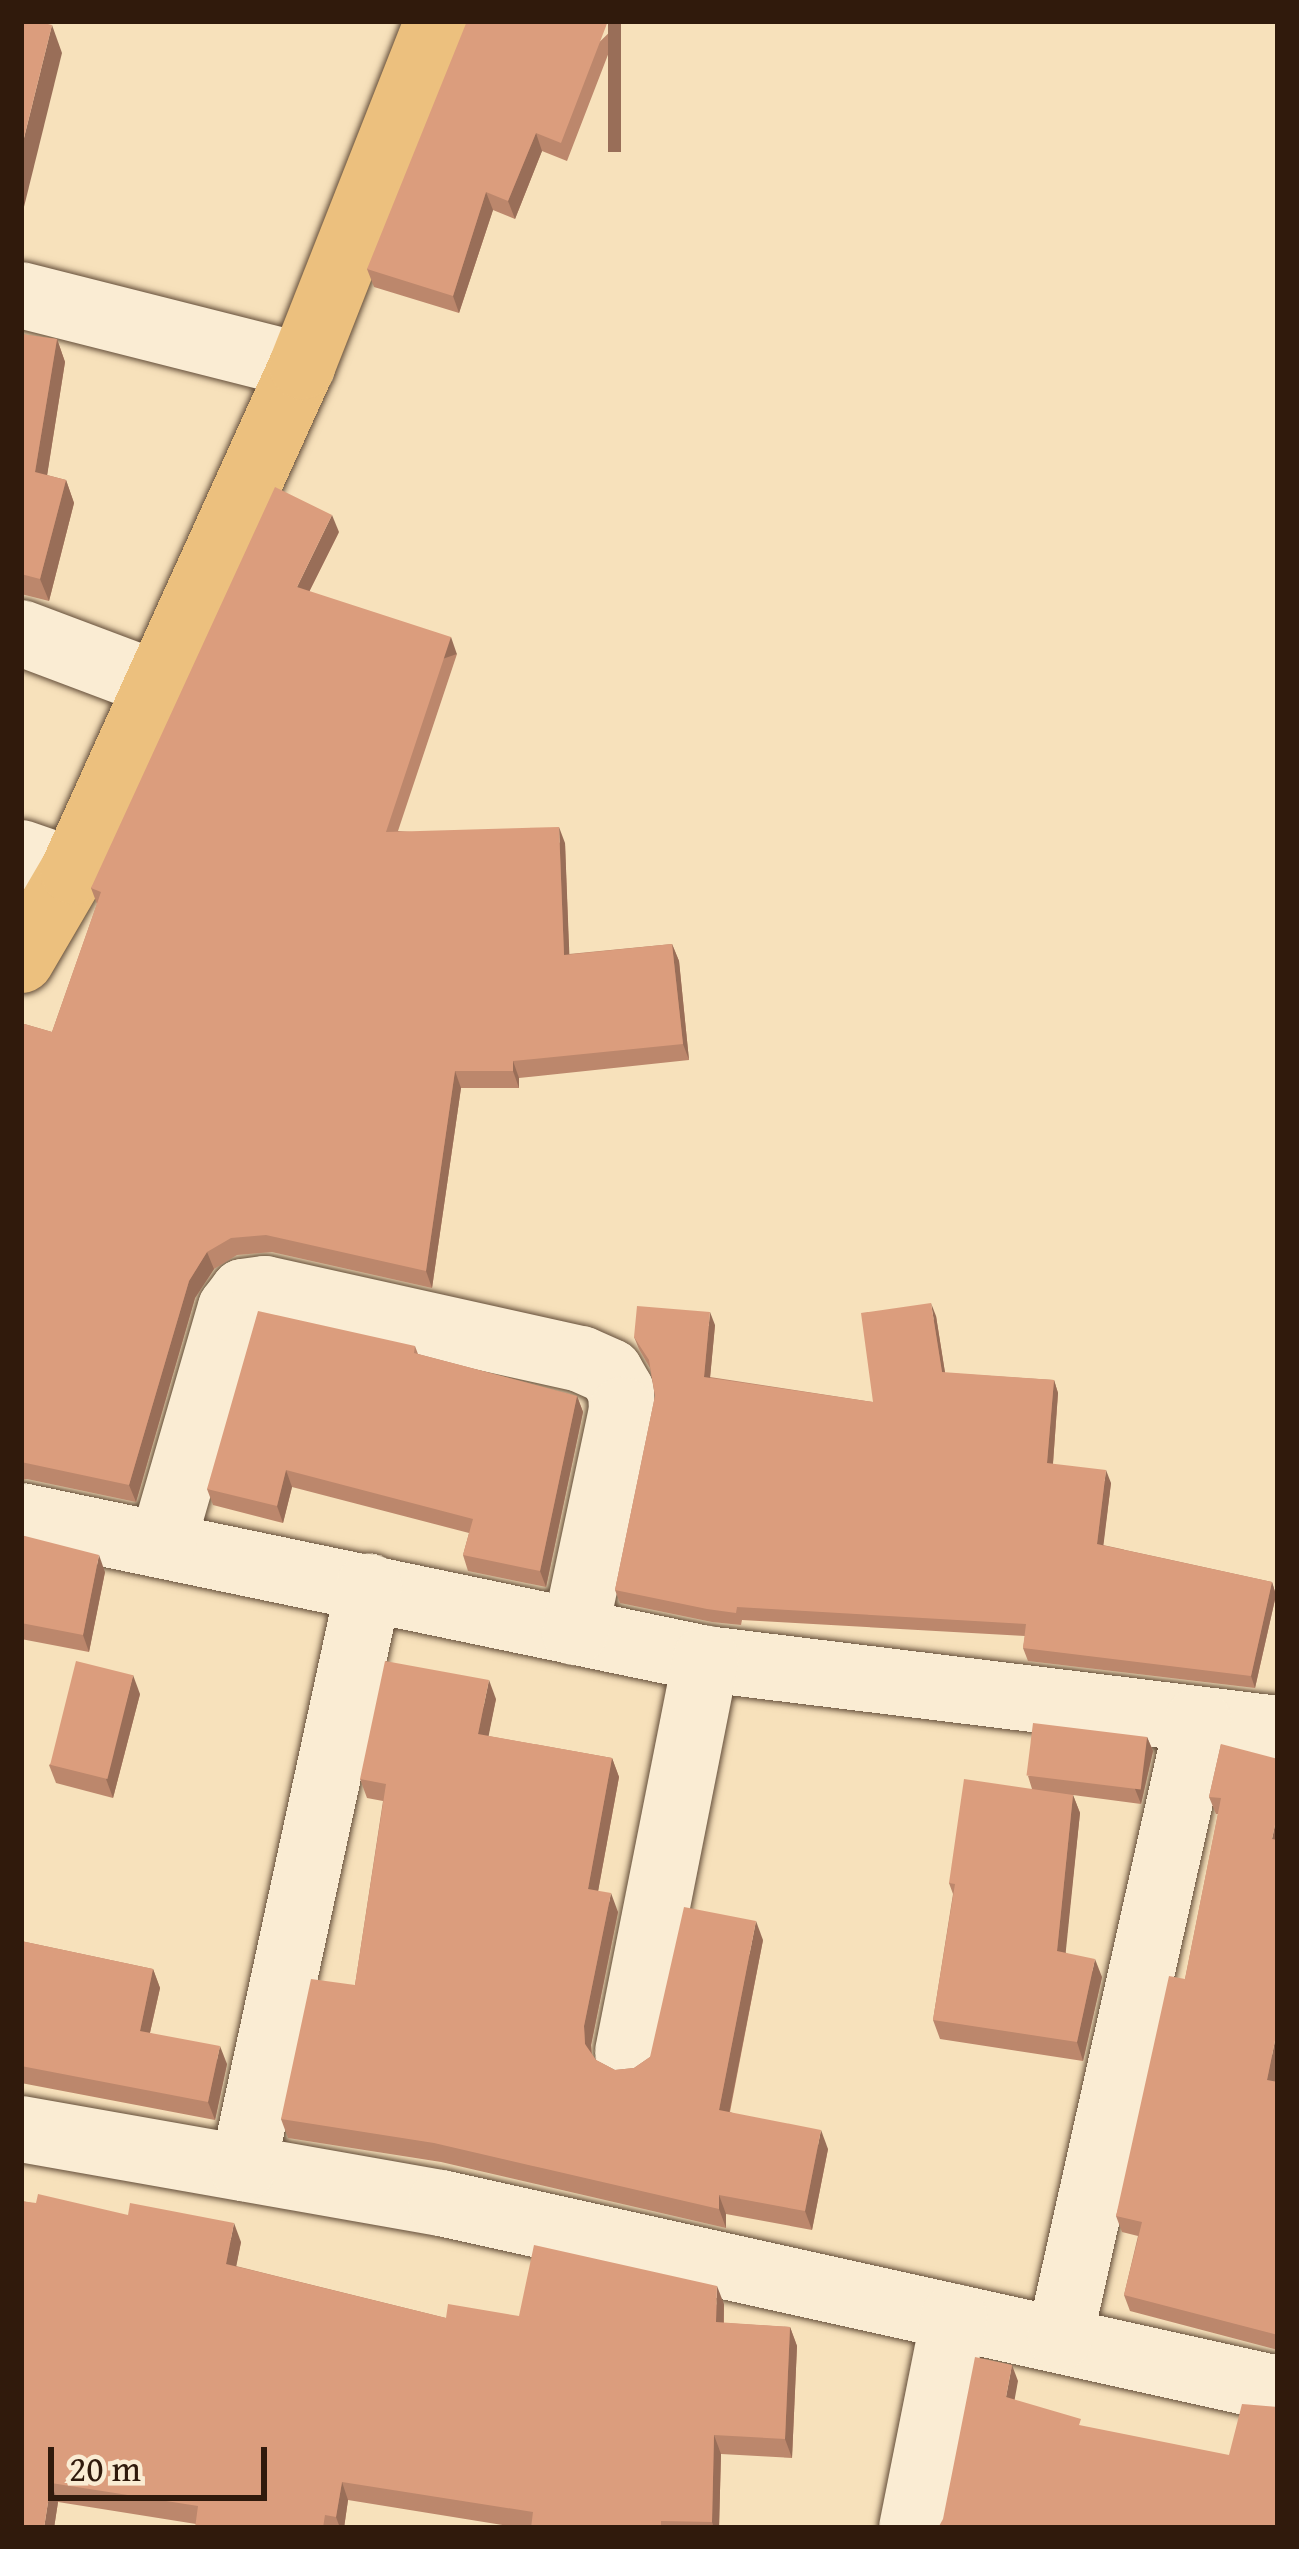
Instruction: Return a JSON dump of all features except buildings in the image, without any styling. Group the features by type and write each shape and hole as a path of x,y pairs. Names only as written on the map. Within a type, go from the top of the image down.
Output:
{"main road":[{"path":"21,960 47,862 154,683 302,366 438,21"}],"street":[{"path":"21,295 302,366"},
{"path":"21,633 154,683"},
{"path":"162,1545 231,1308 243,1292 266,1289 581,1359 610,1372 621,1391 622,1410 575,1631"},
{"path":"21,1516 706,1659 1278,1730"},
{"path":"243,2168 369,1586"},
{"path":"628,2052 706,1659"},
{"path":"1060,2337 1198,1720"},
{"path":"21,2129 441,2203 1278,2389"},
{"path":"912,2528 955,2317"}]}
